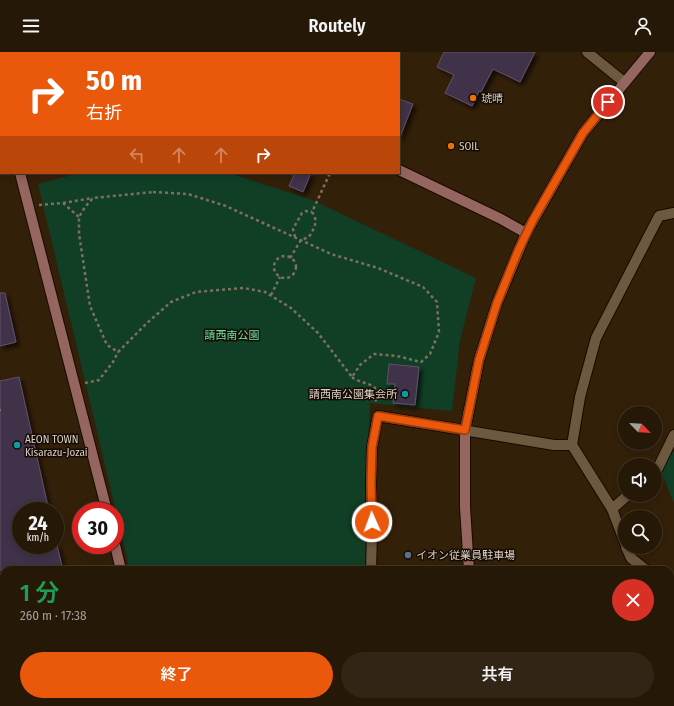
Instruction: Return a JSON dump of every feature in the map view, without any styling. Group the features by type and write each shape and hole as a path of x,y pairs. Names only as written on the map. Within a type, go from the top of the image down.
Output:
{"street":[{"path":"587,52 624,82"},
{"path":"468,566 465,507 465,430 479,360 497,303 526,233 583,133 650,52"},
{"path":"400,170 501,219 526,233"},
{"path":"20,174 105,502"},
{"path":"618,525 612,509 572,445 580,397 596,338 658,216 674,213"},
{"path":"371,566 372,447 378,416 554,445 572,445"},
{"path":"662,460 674,435"},
{"path":"612,509 620,502"},
{"path":"117,554 120,566"},
{"path":"629,554 631,558 641,566"}],"path":[{"path":"312,212 330,174"},
{"path":"29,209 43,204 153,192 188,194 226,206 331,254 378,268 423,287 437,302 439,332 430,354 421,362 396,356 374,354 360,365 352,377"},
{"path":"93,198 79,217 79,234 90,306 107,345 118,352"},
{"path":"63,203 79,217"},
{"path":"290,258 301,240 309,237 315,226 316,218 312,212 306,211 302,214 293,229 295,238"},
{"path":"280,257 290,258 295,265 293,274 290,277 280,277 274,270 276,260 280,257"},
{"path":"271,295 280,277"},
{"path":"75,385 99,380 113,362 118,352 171,302 196,292 244,288 265,292 271,295 291,308 318,333 352,377 358,381 372,385 375,388 378,416"}],"green space":[{"name":"請西南公園","path":"75,174 232,174 312,200 476,278 460,340 452,411 370,403 366,484 367,566 129,566 124,545 124,502 114,502 38,184"},
{"path":"674,451 674,503 662,474 662,464"}],"building":[{"path":"444,52 535,52 520,82 493,69 481,92 479,91 472,106 445,93 454,75 437,67"},
{"path":"400,99 413,104 400,137"},
{"path":"295,174 311,174 303,192 289,186"},
{"path":"0,293 5,293 16,342 0,346"},
{"name":"請西南公園集会所","path":"389,364 419,367 415,405 393,403 395,384 387,384"},
{"name":"AEON TOWN Kisarazu-Jozai","path":"19,377 47,502 12,502 12,554 59,554 62,566 0,566 0,381"}],"place":[{"name":"琥晴","path":"473,98"},
{"name":"SOIL","path":"451,146"},
{"name":"請西南公園集会所","path":"405,394"},
{"name":"AEON TOWN Kisarazu-Jozai","path":"17,445"},
{"name":"イオン従業員駐車場","path":"408,555"}],"route":[{"path":"372,522 372,447 378,416 465,430 479,360 497,303 518,251 533,220 583,133 608,102"}]}
